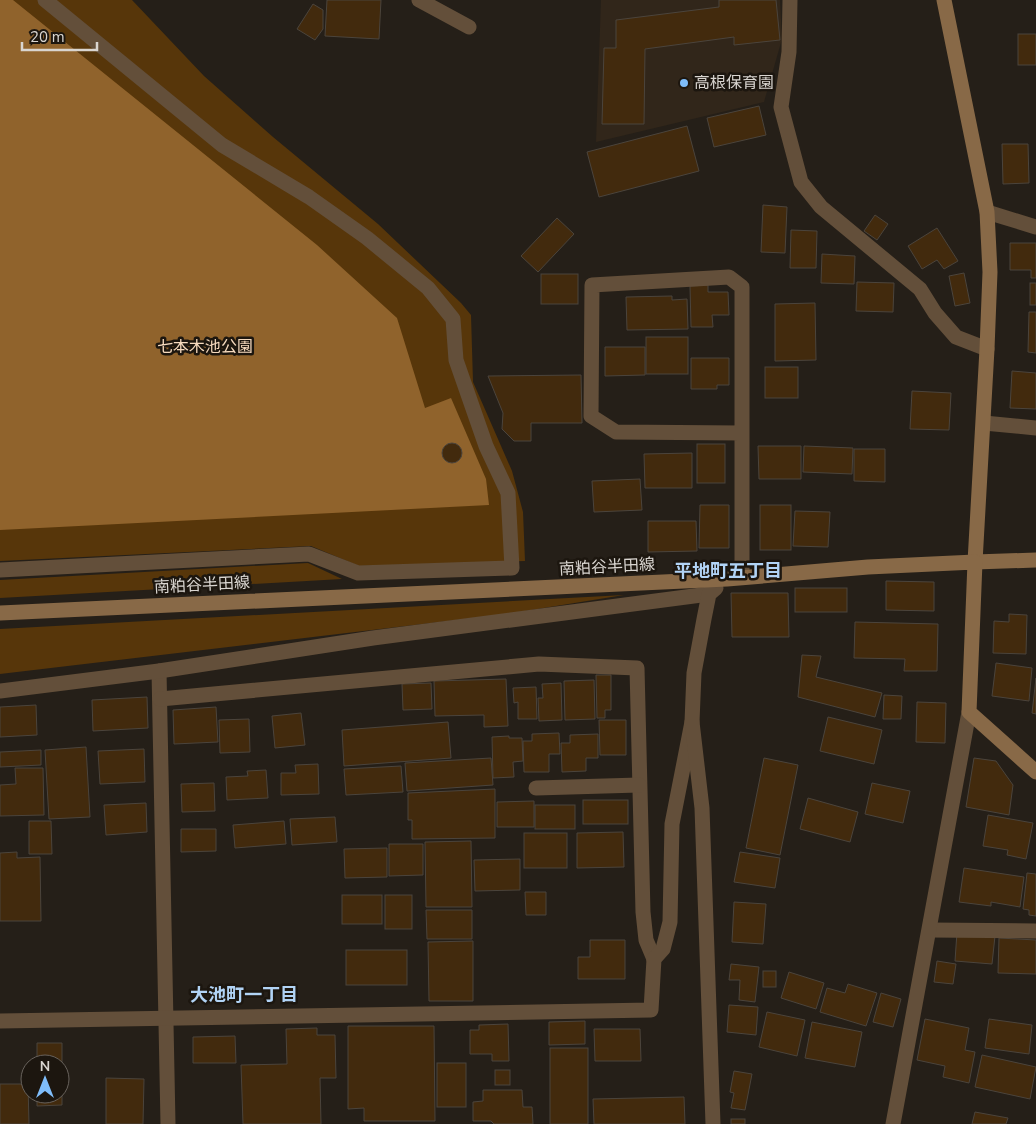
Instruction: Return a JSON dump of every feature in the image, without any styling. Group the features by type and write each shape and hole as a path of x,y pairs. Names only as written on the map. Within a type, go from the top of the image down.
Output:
{"main road":[{"path":"944,0 987,212 990,272 969,712 1036,772"},
{"name":"南粕谷半田線","path":"0,613 735,577 1036,560"}],"street":[{"path":"0,570 309,554 358,573 512,568 508,493 486,446 456,360 453,319 428,288 367,238 309,197 222,145 46,0"},
{"path":"419,0 468,27"},
{"path":"790,0 789,52 781,108 801,182 821,207 920,289 935,313 956,337 987,349"},
{"path":"987,212 1036,227"},
{"path":"0,691 159,671 373,638 709,594 735,577 741,433 742,287 729,277 592,286 591,416 616,432 741,433"},
{"path":"984,423 1036,428"},
{"path":"654,959 663,949 670,922 672,824 692,722 694,673 709,594"},
{"path":"0,1021 651,1010 654,959 646,940 643,912 637,668 539,664 160,699"},
{"path":"159,671 164,1019 168,1124"},
{"path":"893,1124 969,712"},
{"path":"692,722 702,808 713,1124"},
{"path":"536,788 639,785"},
{"path":"930,930 1036,931"}],"shaded area":[{"name":"七本木池公園","path":"0,0 13,0 317,245 397,318 425,408 451,398 486,479 489,505 0,530"},
{"name":"高根保育園","path":"601,0 780,0 782,39 764,102 596,142"}],"green space":[{"name":"七本木池公園","path":"0,0 132,0 204,76 273,137 378,224 461,303 471,315 473,382 512,471 523,512 525,561 359,566 311,546 0,561"},
{"path":"308,563 342,579 0,598 0,580"},
{"path":"624,595 507,614 0,674 0,629"}],"building":[{"path":"327,0 381,0 379,39 325,36"},
{"path":"719,0 776,0 780,40 734,45 734,37 645,49 644,124 602,124 604,48 616,48 616,20 719,7"},
{"path":"313,4 323,10 323,29 315,40 297,29"},
{"path":"1018,34 1036,34 1036,65 1018,65"},
{"path":"759,106 766,135 714,147 707,118"},
{"path":"687,126 699,171 599,197 587,152"},
{"path":"1002,144 1028,144 1029,183 1003,184"},
{"path":"763,205 787,207 785,253 761,252"},
{"path":"875,215 888,224 877,240 864,231"},
{"path":"557,218 574,234 538,272 521,256"},
{"path":"937,228 958,261 944,269 937,260 922,269 908,246"},
{"path":"791,230 817,231 816,268 790,268"},
{"path":"1010,243 1036,243 1036,278 1031,278 1031,270 1010,270"},
{"path":"822,254 855,256 854,284 821,283"},
{"path":"964,273 970,303 955,306 949,276"},
{"path":"541,274 578,274 578,304 541,304"},
{"path":"857,282 894,283 893,312 856,311"},
{"path":"1030,283 1036,283 1036,305 1030,305"},
{"path":"708,285 708,292 728,292 729,315 712,315 713,327 691,327 690,286"},
{"path":"672,296 672,300 687,299 688,329 627,330 626,297"},
{"path":"815,303 816,360 775,361 775,304"},
{"path":"1029,312 1036,312 1036,353 1028,352"},
{"path":"646,337 688,337 688,374 646,374"},
{"path":"605,347 645,347 645,375 605,376"},
{"path":"691,358 729,358 729,385 717,385 717,389 691,389"},
{"path":"765,367 798,367 798,398 765,398"},
{"path":"1012,371 1036,373 1036,409 1010,408"},
{"path":"581,375 582,423 531,423 531,441 514,441 502,429 503,413 488,376"},
{"path":"912,391 951,393 949,430 910,429"},
{"path":"448,443 456,443 462,449 462,457 456,463 448,463 442,457 442,449"},
{"path":"697,444 725,444 725,483 697,483"},
{"path":"758,446 801,446 801,479 759,479"},
{"path":"804,446 853,448 852,474 803,472"},
{"path":"854,449 885,449 885,482 854,481"},
{"path":"692,453 692,488 645,488 644,454"},
{"path":"640,479 642,510 594,512 592,481"},
{"path":"700,505 729,505 729,548 699,548"},
{"path":"760,505 791,505 791,550 760,550"},
{"path":"795,511 830,512 828,547 793,546"},
{"path":"648,521 696,521 697,551 648,552"},
{"path":"886,581 934,582 934,611 886,610"},
{"path":"795,588 847,588 847,612 795,612"},
{"path":"731,593 788,593 789,637 732,637"},
{"path":"1009,614 1027,615 1026,654 993,653 994,621 1009,622"},
{"path":"855,622 938,624 937,671 904,671 905,659 854,658"},
{"path":"802,655 821,656 816,677 882,693 875,717 798,697"},
{"path":"996,663 1032,668 1029,701 992,696"},
{"path":"596,675 611,675 611,710 605,710 605,718 597,718"},
{"path":"1036,678 1036,714 1032,713"},
{"path":"506,679 508,726 484,727 484,715 435,716 434,681"},
{"path":"594,680 595,719 565,720 564,681"},
{"path":"431,683 432,709 403,710 402,684"},
{"path":"561,683 562,720 539,721 538,698 543,698 542,684"},
{"path":"536,687 537,719 518,719 518,702 514,703 513,688"},
{"path":"884,695 902,696 901,719 883,719"},
{"path":"147,697 148,728 93,731 92,700"},
{"path":"917,702 946,703 945,743 916,742"},
{"path":"36,705 37,735 0,737 0,707"},
{"path":"216,707 218,742 174,744 173,710"},
{"path":"301,713 305,745 275,748 272,716"},
{"path":"828,717 882,730 874,764 820,751"},
{"path":"249,719 250,752 220,753 219,720"},
{"path":"599,720 626,720 626,755 600,755"},
{"path":"448,722 451,758 344,766 342,730"},
{"path":"559,733 560,754 549,754 549,772 524,772 523,741 532,741 532,734"},
{"path":"598,734 598,758 586,758 586,771 562,772 561,743 570,743 570,735"},
{"path":"509,736 509,738 522,738 523,761 513,762 514,777 493,778 492,737"},
{"path":"86,747 90,817 49,819 45,750"},
{"path":"144,749 145,782 100,784 98,751"},
{"path":"41,750 41,765 0,767 0,752"},
{"path":"491,758 493,785 407,791 405,763"},
{"path":"764,758 798,765 780,855 746,848"},
{"path":"974,758 996,761 1013,785 1009,815 966,807"},
{"path":"318,764 319,794 281,795 281,773 296,773 295,765"},
{"path":"401,766 403,792 346,795 344,769"},
{"path":"15,768 43,768 44,815 0,816 0,785 16,784"},
{"path":"266,770 268,798 227,800 226,777 248,776 247,771"},
{"path":"214,783 215,811 182,812 181,784"},
{"path":"872,783 910,791 903,823 865,814"},
{"path":"495,789 495,838 412,839 412,820 408,820 408,793"},
{"path":"808,798 858,812 850,842 800,829"},
{"path":"583,800 628,800 628,824 583,824"},
{"path":"534,801 534,827 497,827 497,802"},
{"path":"146,803 147,832 106,835 104,805"},
{"path":"535,805 575,805 575,829 535,829"},
{"path":"988,815 1033,823 1026,859 1007,855 1008,850 983,846"},
{"path":"335,817 337,842 292,845 290,819"},
{"path":"29,821 51,821 52,854 29,854"},
{"path":"284,821 286,844 235,848 233,825"},
{"path":"181,829 216,829 216,851 181,852"},
{"path":"623,832 624,867 577,868 577,833"},
{"path":"524,833 567,833 567,868 524,868"},
{"path":"471,841 472,907 426,907 425,842"},
{"path":"389,844 423,844 423,875 389,876"},
{"path":"387,848 387,877 345,878 344,849"},
{"path":"17,852 17,858 40,857 41,921 0,921 0,853"},
{"path":"740,852 780,858 775,888 734,882"},
{"path":"520,859 520,890 475,891 474,860"},
{"path":"964,868 1024,877 1020,907 991,902 991,906 959,902"},
{"path":"1027,873 1036,874 1036,916 1029,915 1029,910 1023,909"},
{"path":"525,892 546,892 546,915 526,915"},
{"path":"342,895 382,895 382,924 342,924"},
{"path":"385,895 412,895 412,929 385,929"},
{"path":"734,902 766,904 763,944 732,942"},
{"path":"426,910 472,910 472,939 427,939"},
{"path":"957,932 995,936 992,964 955,961"},
{"path":"999,938 1036,940 1036,974 998,973"},
{"path":"590,940 625,940 625,979 578,979 578,957 590,957"},
{"path":"473,941 473,1001 429,1001 428,942"},
{"path":"346,950 407,950 407,985 346,985"},
{"path":"937,961 956,964 953,984 934,982"},
{"path":"731,964 759,967 755,1002 739,1000 740,980 729,980"},
{"path":"763,971 776,971 776,987 763,987"},
{"path":"789,972 824,983 816,1009 781,998"},
{"path":"848,984 877,993 866,1026 820,1012 827,988 845,993"},
{"path":"881,993 901,999 893,1027 873,1022"},
{"path":"729,1005 758,1007 756,1035 727,1032"},
{"path":"767,1012 805,1020 797,1056 759,1047"},
{"path":"925,1019 969,1028 965,1050 975,1052 969,1083 943,1077 945,1066 917,1060"},
{"path":"989,1019 1032,1025 1029,1054 985,1048"},
{"path":"585,1021 585,1044 549,1045 549,1022"},
{"path":"812,1022 862,1032 855,1067 805,1058"},
{"path":"508,1024 509,1061 492,1061 492,1054 470,1054 470,1030 479,1030 479,1025"},
{"path":"348,1026 434,1026 435,1121 364,1121 364,1108 348,1109"},
{"path":"317,1028 317,1035 335,1035 336,1078 320,1078 321,1124 243,1124 241,1065 287,1064 286,1029"},
{"path":"594,1029 640,1029 641,1061 595,1061"},
{"path":"235,1036 236,1063 193,1063 193,1037"},
{"path":"37,1043 62,1043 62,1054 37,1054"},
{"path":"550,1048 588,1048 588,1124 550,1124"},
{"path":"982,1055 1036,1067 1030,1099 975,1087"},
{"path":"437,1063 466,1063 466,1107 437,1107"},
{"path":"495,1070 510,1070 510,1085 495,1085"},
{"path":"734,1071 752,1074 745,1110 731,1108 734,1093 730,1092"},
{"path":"106,1078 144,1079 143,1124 106,1124"},
{"path":"0,1084 20,1084 20,1104 28,1104 29,1124 0,1124"},
{"path":"483,1090 522,1090 523,1107 532,1107 533,1124 494,1124 491,1121 473,1121 473,1102 483,1101"},
{"path":"684,1097 685,1124 594,1124 593,1099"},
{"path":"37,1104 62,1104 62,1105 37,1106"},
{"path":"975,1112 1008,1118 1006,1124 972,1124"},
{"path":"731,1119 745,1119 745,1124 731,1124"}],"place":[{"name":"高根保育園","path":"684,83"}],"district":[{"name":"平地町五丁目","path":"728,571"},
{"name":"大池町一丁目","path":"244,995"}]}
